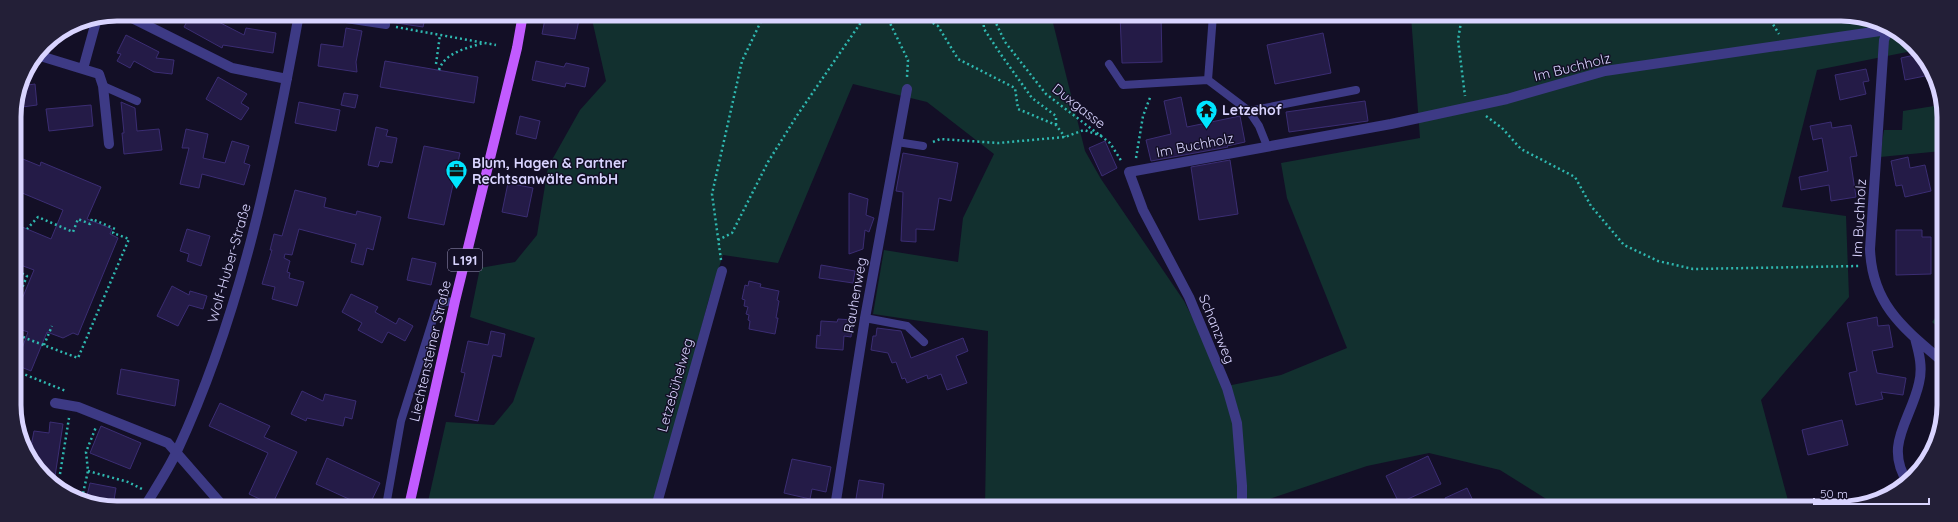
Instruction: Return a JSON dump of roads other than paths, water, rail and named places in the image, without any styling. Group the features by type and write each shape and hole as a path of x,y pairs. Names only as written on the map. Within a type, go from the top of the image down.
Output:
{"main road":[{"name":"Liechtensteiner Straße","path":"410,501 455,301 517,48 522,21"}],"street":[{"path":"138,21 232,68 288,79"},
{"name":"Wolf-Huber-Straße","path":"147,501 176,452 212,370 238,286 265,186 288,79 298,21"},
{"path":"83,69 96,23"},
{"name":"Im Buchholz","path":"1133,172 1391,124 1473,105 1507,99 1605,71 1883,31"},
{"name":"Im Buchholz","path":"1887,33 1884,40 1870,249 1871,266 1879,294 1886,306 1915,338 1922,365 1919,384 1902,428 1897,449 1902,474 1904,477"},
{"path":"43,57 99,74 103,86 109,144"},
{"name":"Rauhenweg","path":"836,501 865,318 907,89"},
{"name":"Schanzweg","path":"1133,172 1143,210 1190,297 1227,388 1236,423 1242,501"},
{"name":"Letzebühelweg","path":"658,501 722,271"},
{"path":"1915,338 1937,357"},
{"path":"55,403 74,406 168,443 198,475 219,501"}],"lane":[{"path":"359,21 386,25"},
{"path":"1208,80 1213,21"},
{"path":"1109,64 1123,85 1208,80 1249,111 1259,126 1267,146"},
{"path":"103,86 137,101"},
{"path":"1249,111 1356,90"},
{"path":"897,142 923,146"},
{"path":"387,501 401,422 438,303 455,301"},
{"path":"865,318 907,326 924,342"}],"place":[{"name":"Letzehof","path":"1206,130"},
{"name":"Blum, Hagen & Partner Rechtsanwälte GmbH","path":"456,190"}]}
